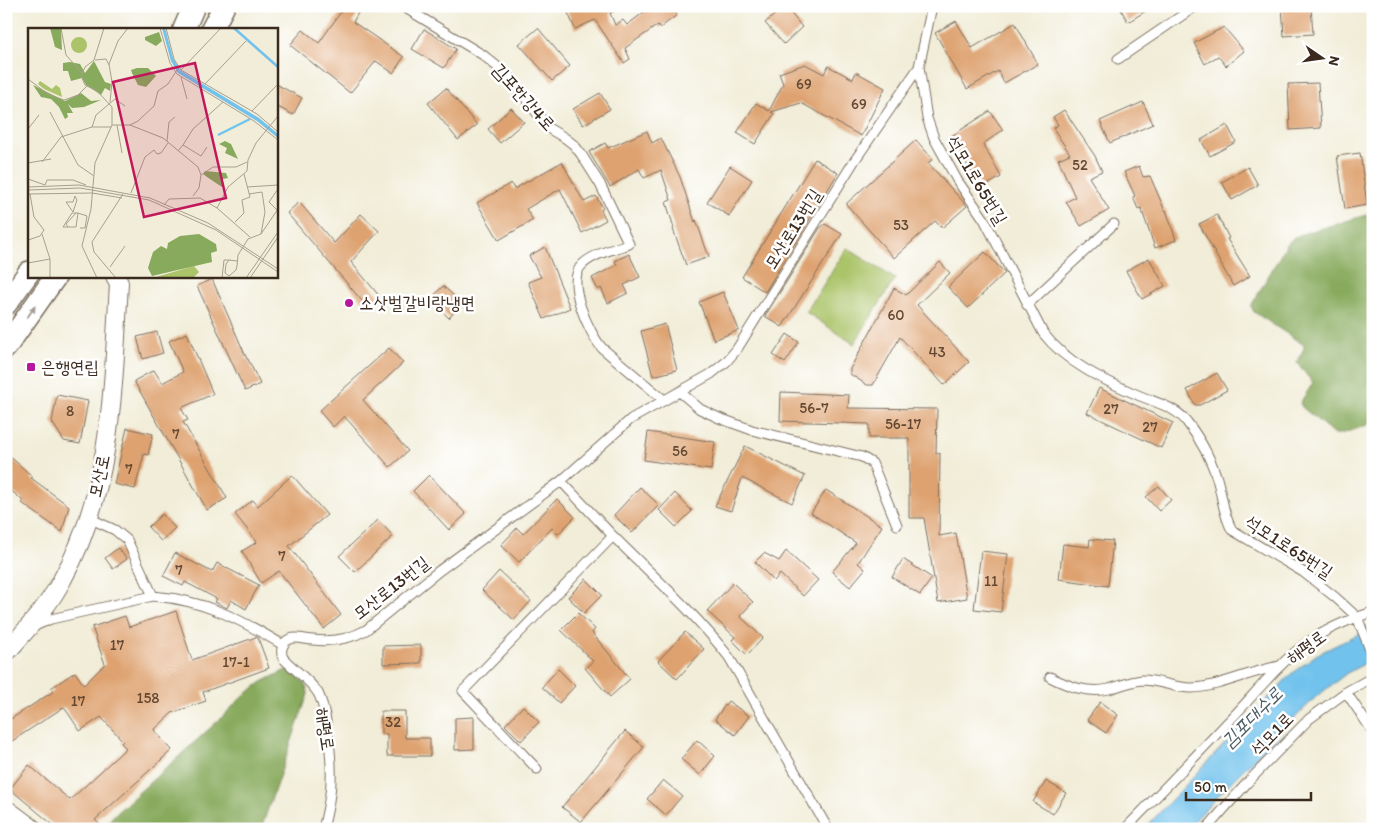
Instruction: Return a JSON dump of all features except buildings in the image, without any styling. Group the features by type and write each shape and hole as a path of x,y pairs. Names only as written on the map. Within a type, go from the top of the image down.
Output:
{"street":[{"path":"184,28 194,6"},
{"path":"213,28 224,6"},
{"path":"6,304 28,273"},
{"path":"6,347 55,278"},
{"name":"모산로","path":"6,653 28,629 61,582 82,539 89,518 107,438 112,404 118,279"},
{"path":"6,809 33,829"}],"lane":[{"name":"김포한강4로","path":"402,6 483,55 511,78 548,128 574,145 581,154 600,184 629,244 582,264 576,276 575,285 581,307 596,341 608,355 641,379 664,400"},
{"name":"석모1로65번길","path":"932,6 919,67 927,118 934,138 952,171 984,219 1027,305 1049,341 1076,364 1170,408 1186,420 1198,438 1211,464 1219,485 1225,518 1232,530 1302,572 1336,597 1358,620 1373,657"},
{"path":"1118,59 1196,6"},
{"name":"모산로13번길","path":"283,645 287,640 294,638 326,641 356,636 366,630 440,570 561,481 631,418 711,374 726,362 737,349 854,163 919,67"},
{"path":"1027,305 1114,224"},
{"path":"680,392 700,409 719,418 752,430 862,457 872,463 897,525"},
{"path":"561,481 716,640 738,670 828,829"},
{"path":"89,518 115,530 127,540 153,596"},
{"path":"537,769 463,691 613,536"},
{"path":"28,629 51,620 153,596 177,598 221,612 253,627 283,645"},
{"name":"해평로","path":"1124,829 1280,666 1307,643 1373,612"},
{"name":"해평로","path":"283,645 281,654 283,658 310,684 318,694 323,707 332,779 323,829"},
{"path":"1050,677 1077,688 1091,690 1106,690 1143,680 1181,688 1192,688 1214,685 1280,666"},
{"name":"석모1로","path":"1206,829 1247,783 1309,719 1346,692 1373,677"},
{"path":"1346,692 1373,732"}],"green space":[{"path":"1373,213 1373,423 1341,434 1334,434 1302,407 1300,403 1313,383 1297,363 1304,345 1254,312 1251,306 1287,244 1293,238"},
{"path":"847,248 895,279 854,344 806,312"},
{"path":"288,669 304,683 308,694 261,829 122,829 112,825 110,820 114,815 243,696 262,682"}],"water":[{"name":"김포대수로","path":"1373,627 1373,659 1347,673 1316,697 1187,829 1144,829 1291,674 1316,655"}],"place":[{"name":"소삿벌갈비랑냉면","path":"349,303"},
{"name":"은행연립","path":"31,367"}]}
